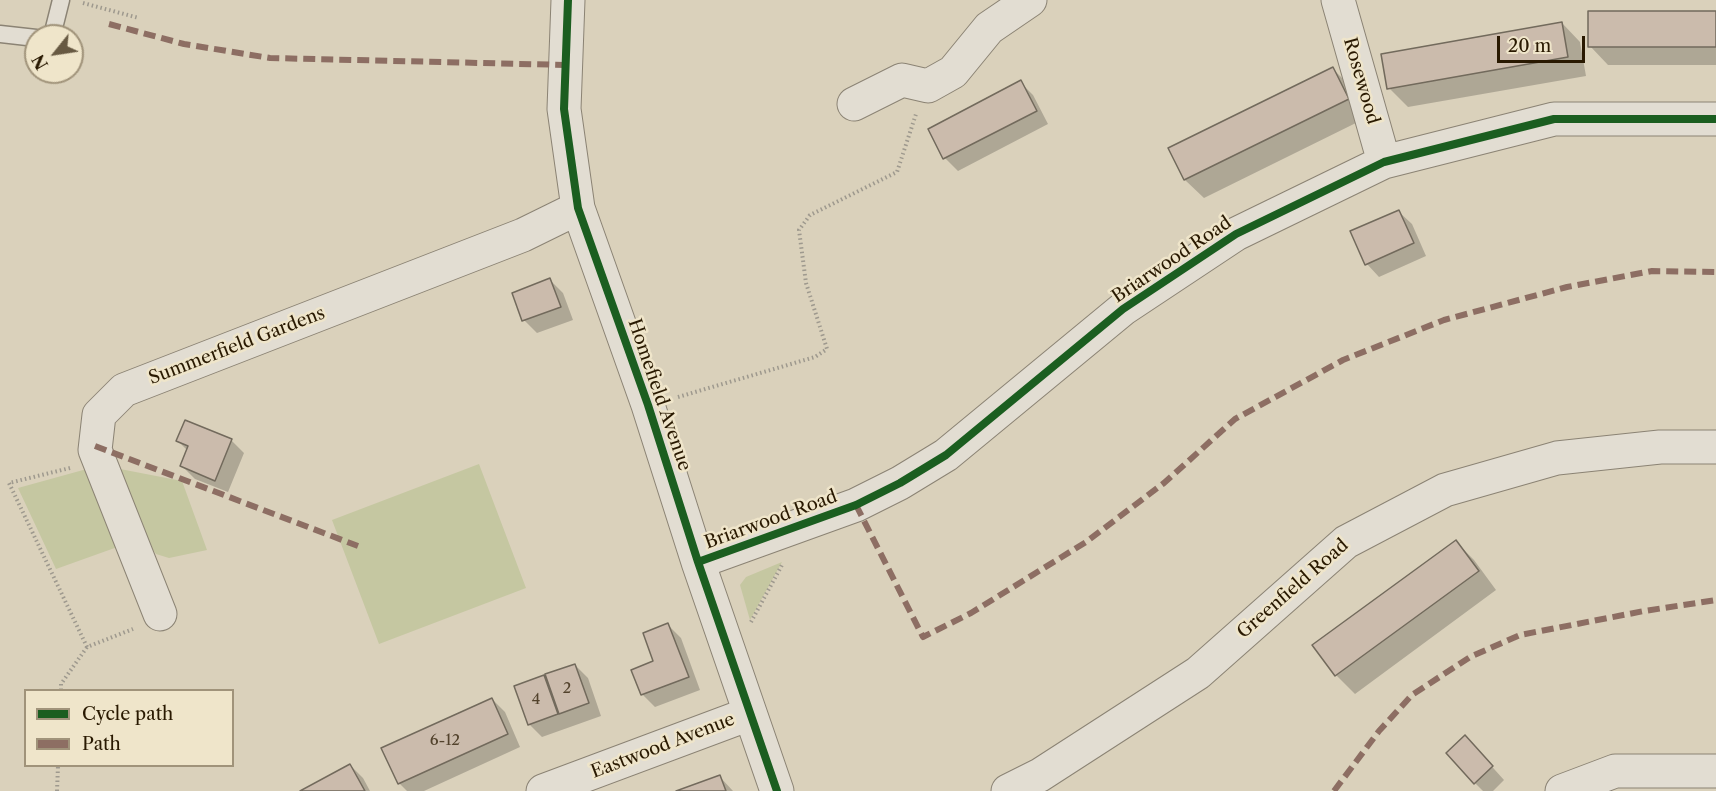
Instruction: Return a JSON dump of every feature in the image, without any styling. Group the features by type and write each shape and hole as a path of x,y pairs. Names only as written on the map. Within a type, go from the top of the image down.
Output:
{"street":[{"name":"Homefield Avenue","path":"568,0 564,109 578,208 648,405 698,562 777,791"},
{"path":"854,104 902,80 928,86 953,72 989,28 1030,0"},
{"name":"Rosewood","path":"1338,0 1384,162"},
{"name":"Briarwood Road","path":"698,562 856,505 900,483 946,455 1123,309 1236,234 1384,162 1554,119 1716,119"},
{"name":"Summerfield Gardens","path":"160,614 95,450 99,415 124,390 523,235 578,208"},
{"name":"Greenfield Road","path":"1008,791 1040,776 1198,673 1346,542 1445,490 1557,458 1660,447 1716,447"},
{"name":"Eastwood Avenue","path":"543,791 749,714"},
{"path":"1562,791 1614,771 1716,771"}],"lane":[{"path":"55,24 61,0"},
{"path":"0,34 24,37"}],"path":[{"path":"74,0 139,18"},
{"path":"648,405 815,357 827,349 806,282 799,230 810,215 897,172 916,113 902,80"},
{"path":"87,647 9,483 99,461"},
{"path":"750,624 785,559"},
{"path":"61,689 61,684 87,647 152,622 160,614"},
{"path":"57,791 58,767"}],"green space":[{"path":"479,464 526,588 379,644 332,520"},
{"path":"94,467 123,545 56,569 18,488"},
{"path":"120,469 182,481 207,550 169,558 156,554 150,546"},
{"path":"782,562 750,620 740,585 746,577"}],"building":[{"path":"1588,11 1716,11 1716,47 1588,47"},
{"path":"1562,22 1568,57 1387,89 1381,54"},
{"path":"1333,67 1349,99 1184,180 1168,148"},
{"path":"1021,80 1037,111 943,159 928,129"},
{"path":"1399,210 1414,243 1365,265 1350,231"},
{"path":"550,278 561,307 522,321 512,293"},
{"path":"185,420 232,439 215,481 180,466 188,446 176,441"},
{"path":"1456,540 1479,571 1335,676 1312,645"},
{"path":"668,623 689,677 641,695 631,670 653,661 643,633"},
{"path":"575,664 589,703 559,714 545,674"},
{"path":"544,675 558,714 528,725 514,686"},
{"path":"492,698 508,734 398,784 381,748"},
{"path":"1465,735 1493,766 1474,784 1446,753"},
{"path":"350,764 365,791 300,791"},
{"path":"720,775 726,791 676,791"}],"marked path":[{"path":"109,24 184,44 270,58 566,65"},
{"path":"856,505 923,637 971,613 1086,542 1164,483 1235,419 1343,360 1444,320 1567,287 1652,271 1716,272"},
{"path":"95,446 358,546"},
{"path":"1334,791 1379,731 1412,695 1470,657 1520,635 1644,611 1716,600"}],"cycle path":[{"path":"568,0 564,109 578,208 648,405 698,562 777,791"},
{"path":"698,562 856,505 900,483 946,455 1123,309 1236,234 1384,162 1554,119 1716,119"}]}
